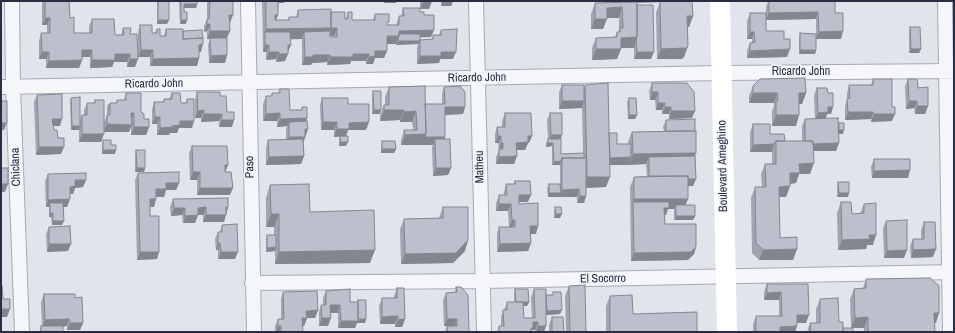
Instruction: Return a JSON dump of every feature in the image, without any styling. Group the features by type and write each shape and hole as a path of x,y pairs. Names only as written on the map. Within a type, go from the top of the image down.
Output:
{"main road":[{"name":"Boulevard Ameghino","path":"720,1 727,332"}],"street":[{"name":"Chiclana","path":"12,1 7,87 22,332"},
{"name":"Paso","path":"248,1 254,332"},
{"name":"Matheu","path":"476,1 484,332"},
{"path":"945,1 950,71 952,272 950,332"},
{"name":"Ricardo John","path":"7,87 721,73 950,71"},
{"name":"El Socorro","path":"252,283 483,281 952,272"}],"building":[{"path":"45,1 69,1 70,18 74,17 74,33 92,33 92,19 114,19 115,35 124,35 123,28 131,28 130,34 137,34 138,59 130,59 130,54 115,54 115,60 92,60 92,50 82,50 82,60 49,61 49,52 42,52 41,33 50,33 50,18 45,18"},
{"path":"158,1 169,1 169,20 158,20"},
{"path":"181,1 197,1 197,4 184,4 184,12 187,12 187,20 181,20"},
{"path":"210,1 233,1 233,15 229,15 230,31 210,31 210,24 207,24 207,19 209,19"},
{"path":"266,1 278,1 278,15 275,15 275,20 289,20 289,17 298,17 298,10 331,9 331,28 266,29"},
{"path":"660,1 692,1 693,16 687,16 688,46 686,48 661,49"},
{"path":"769,1 835,1 835,13 843,13 843,31 819,32 818,12 769,13"},
{"path":"637,2 637,37 621,38 621,49 596,49 596,38 617,37 617,32 620,32 620,28 623,28 622,7 607,8 607,19 595,19 595,3"},
{"path":"637,5 653,5 654,52 637,52"},
{"path":"403,8 420,8 420,12 424,12 424,15 434,15 434,30 399,31 399,36 387,36 387,51 375,51 375,56 369,57 369,54 353,54 353,57 313,55 313,57 305,57 304,32 330,31 330,37 337,37 337,28 331,28 331,12 345,12 345,19 348,19 348,12 352,12 352,20 375,20 375,14 389,14 389,22 387,22 387,25 399,25 399,16 404,16"},
{"path":"750,13 766,13 766,31 784,31 784,39 790,39 790,49 750,51 750,43 755,42 754,32 750,32"},
{"path":"140,25 152,25 152,33 157,33 157,29 160,29 160,36 166,36 166,29 183,29 183,39 203,38 203,44 199,45 199,58 153,59 153,50 141,50"},
{"path":"910,27 920,27 921,49 911,49"},
{"path":"457,29 456,52 441,52 441,56 420,56 420,40 433,39 433,35 441,35 441,30"},
{"path":"202,30 203,38 183,39 183,31"},
{"path":"265,32 290,32 291,45 288,45 288,54 269,52 269,45 265,45"},
{"path":"800,33 816,34 816,50 800,50"},
{"path":"399,34 420,34 420,41 398,41"},
{"path":"210,38 227,38 227,55 211,56"},
{"path":"805,78 806,93 799,93 799,115 776,115 776,101 778,101 777,93 753,93 753,86 760,79"},
{"path":"873,79 892,79 892,107 895,107 895,114 848,112 847,99 850,98 849,85 873,85"},
{"path":"908,79 917,79 918,88 928,87 928,106 917,106 917,101 909,101"},
{"path":"608,83 610,177 587,177 585,85"},
{"path":"652,83 687,83 694,92 695,111 671,111 671,107 665,107 665,103 658,103 658,92 652,92"},
{"path":"562,85 584,85 584,101 562,101"},
{"path":"425,86 426,134 405,135 404,130 417,130 416,111 404,112 404,110 384,110 384,105 389,105 389,87"},
{"path":"460,86 465,92 465,107 445,107 445,137 425,137 425,104 445,104 444,87"},
{"path":"817,88 827,88 828,93 833,93 833,107 828,107 828,112 818,113"},
{"path":"280,89 289,89 290,110 302,110 302,107 307,107 307,118 280,119 280,113 266,114 266,96 272,96 272,93 280,93"},
{"path":"373,91 381,91 381,110 374,110"},
{"path":"197,92 220,92 220,96 226,96 227,112 234,112 234,120 222,120 222,114 204,114 204,110 198,111"},
{"path":"126,93 141,93 141,112 144,114 144,119 149,119 149,127 134,127 134,113 131,113 132,125 107,124 107,115 110,115 110,103 117,103 117,100 126,100"},
{"path":"172,93 180,93 181,103 187,103 187,99 194,99 194,121 180,121 180,125 160,128 160,117 155,117 154,102 164,102 164,99 172,99"},
{"path":"62,94 62,119 52,119 54,130 57,130 58,138 64,138 64,147 39,147 37,95"},
{"path":"80,97 80,126 72,126 71,98"},
{"path":"322,98 348,98 348,104 369,104 369,122 349,123 349,129 337,129 337,122 323,122"},
{"path":"629,98 636,98 637,115 629,115"},
{"path":"95,100 104,100 104,134 82,134 82,115 87,115 87,103 95,103"},
{"path":"1,101 7,101 7,123 1,123"},
{"path":"505,113 531,113 532,136 528,136 528,142 516,143 517,156 499,157 499,149 503,149 503,143 501,143 501,136 498,136 497,127 505,127"},
{"path":"550,113 562,113 562,135 551,135"},
{"path":"838,118 839,143 813,144 813,141 805,141 805,119"},
{"path":"695,119 695,131 666,131 666,120"},
{"path":"307,121 308,129 305,129 305,137 289,137 289,122"},
{"path":"839,123 844,123 844,130 839,130"},
{"path":"753,124 770,124 770,134 784,134 785,141 776,141 774,144 753,145"},
{"path":"696,131 696,153 633,154 632,132"},
{"path":"609,133 617,133 617,144 631,144 631,157 610,158"},
{"path":"340,136 348,136 348,142 340,142"},
{"path":"303,139 304,156 269,157 268,140"},
{"path":"435,139 450,139 451,168 436,168"},
{"path":"548,139 561,139 561,154 584,153 584,158 562,158 561,161 554,162 553,143 548,143"},
{"path":"103,140 111,140 111,145 116,145 116,150 103,150"},
{"path":"382,141 395,141 396,149 382,149"},
{"path":"776,141 813,141 814,163 799,164 800,173 790,173 790,186 779,187 780,238 797,237 797,249 763,250 756,243 755,187 766,187 765,164 776,164"},
{"path":"192,146 227,146 228,165 225,165 225,172 231,172 233,188 200,188 200,172 193,172"},
{"path":"136,150 145,150 145,168 137,168"},
{"path":"695,156 696,179 688,179 688,176 649,176 649,157"},
{"path":"562,158 586,158 586,196 580,196 579,189 562,190"},
{"path":"874,159 910,159 910,170 874,171"},
{"path":"1,168 8,168 8,184 1,184"},
{"path":"179,172 179,183 166,183 166,189 156,189 156,199 150,199 150,216 159,216 159,252 140,252 138,173"},
{"path":"86,173 86,180 75,180 75,186 70,187 70,199 48,200 48,174"},
{"path":"688,176 688,199 634,199 634,177"},
{"path":"515,181 530,181 531,195 519,195 519,204 538,203 538,226 530,226 531,243 500,244 499,227 515,227 515,220 512,220 511,204 499,204 499,195 507,195 506,184 515,184"},
{"path":"838,182 849,182 849,193 839,193"},
{"path":"309,184 310,212 374,210 375,250 279,252 279,214 271,214 270,185"},
{"path":"549,184 560,184 561,193 549,193"},
{"path":"228,198 226,215 206,215 206,207 198,208 198,215 185,216 185,208 174,208 173,199"},
{"path":"633,202 669,202 669,208 664,208 665,224 696,224 696,247 691,252 634,253"},
{"path":"841,202 851,202 852,214 864,213 864,204 876,203 876,235 869,235 870,239 842,240"},
{"path":"50,203 63,203 64,221 53,221 53,213 50,213"},
{"path":"676,205 695,205 695,216 676,216"},
{"path":"443,207 468,207 468,240 456,253 405,254 404,219 443,218"},
{"path":"555,207 561,207 562,214 556,214"},
{"path":"907,220 907,250 887,251 886,221"},
{"path":"924,222 935,222 936,249 913,250 913,239 924,239"},
{"path":"237,224 238,252 221,252 220,243 218,243 218,232 222,232 222,225"},
{"path":"70,226 71,244 49,244 49,227"},
{"path":"267,235 276,235 276,247 267,248"},
{"path":"930,278 939,286 939,313 934,313 935,332 868,332 868,317 855,318 854,289 866,288 866,279"},
{"path":"767,284 808,284 809,315 797,315 797,326 780,327 780,332 756,332 756,316 782,316 781,292 767,293"},
{"path":"1,285 3,299 10,299 10,309 1,309"},
{"path":"585,285 586,332 570,332 569,286"},
{"path":"456,287 461,287 468,295 469,332 447,332 447,326 457,326 457,319 447,319 446,293 457,292"},
{"path":"397,288 404,288 405,319 398,320 398,316 382,317 382,298 397,298"},
{"path":"350,289 350,302 358,302 358,321 341,321 340,305 330,305 331,318 322,318 321,305 326,305 326,291"},
{"path":"515,289 528,289 529,302 516,302"},
{"path":"534,289 546,289 546,326 538,326 538,322 533,322 531,332 499,332 499,326 504,326 503,310 507,310 507,302 523,302 524,318 535,318"},
{"path":"317,291 318,310 306,311 307,318 302,318 303,332 281,332 281,326 278,326 278,319 284,319 283,292"},
{"path":"553,292 561,292 562,310 547,311 546,295 553,295"},
{"path":"44,294 75,294 75,298 82,297 83,323 70,323 69,319 45,320"},
{"path":"632,295 633,314 697,312 697,332 610,332 610,296"},
{"path":"838,298 839,322 843,322 843,332 811,332 810,323 820,323 820,299"},
{"path":"358,300 366,300 366,319 358,319"},
{"path":"552,317 563,317 564,332 552,332"},
{"path":"41,326 63,326 63,332 41,332"},
{"path":"843,328 853,328 853,332 843,332"}]}
